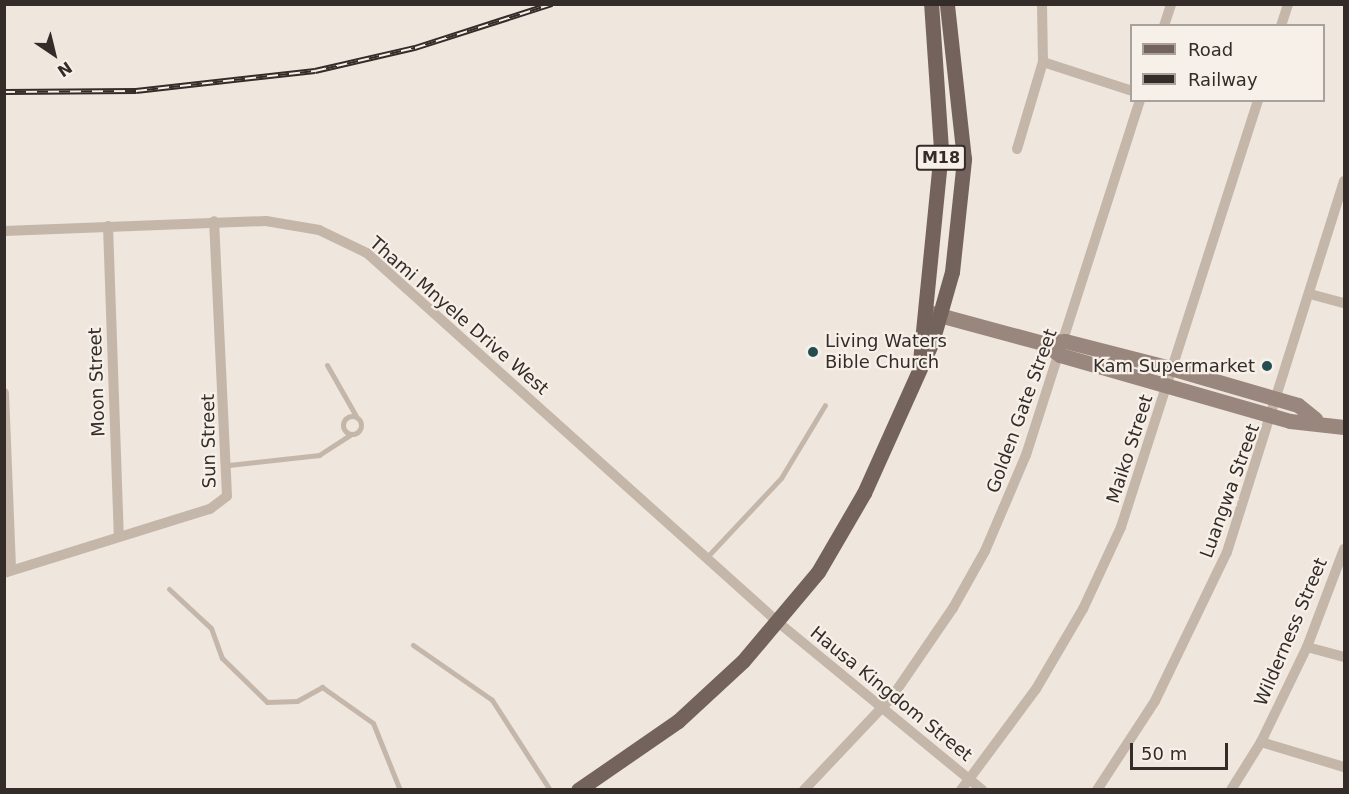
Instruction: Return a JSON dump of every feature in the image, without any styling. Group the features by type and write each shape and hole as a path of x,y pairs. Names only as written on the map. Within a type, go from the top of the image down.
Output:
{"main road":[{"name":"M18","path":"923,311 942,149 931,4"},
{"name":"M18","path":"940,316 961,218 964,159 947,4"},
{"path":"920,361 923,311 1062,348 1174,369 1298,405 1315,419"},
{"path":"578,789 678,721 779,623 818,572 864,493 940,316"},
{"path":"1062,348 1168,386 1274,416 1315,419 1344,427"}],"street":[{"path":"1017,149 1043,62 1042,4"},
{"path":"1165,24 1171,4"},
{"path":"1282,24 1288,4"},
{"path":"1043,62 1130,91"},
{"name":"Golden Gate Street","path":"804,789 882,709 954,608 985,551 1026,455 1139,102"},
{"name":"Maiko Street","path":"961,789 970,780 1036,689 1083,609 1134,496 1257,102"},
{"name":"Luangwa Street","path":"1097,789 1155,701 1194,628 1274,416 1344,184"},
{"name":"Thami Mnyele Drive West","path":"4,231 214,221 292,223 367,253 779,623"},
{"name":"Sun Street","path":"8,572 217,506 230,489 214,221"},
{"name":"Moon Street","path":"108,226 119,536"},
{"path":"1310,294 1344,303"},
{"path":"4,393 8,572"},
{"name":"Wilderness Street","path":"1231,789 1261,742 1307,647 1344,549"},
{"name":"Hausa Kingdom Street","path":"779,623 982,789"},
{"path":"1307,647 1344,657"},
{"path":"1261,742 1344,767"}],"lane":[{"path":"228,465 319,454 361,427 327,365"},
{"path":"706,558 781,478 825,405"},
{"path":"351,434 343,425 356,416"},
{"path":"169,589 211,628 222,657 267,702 297,700 322,687 373,723 400,789"},
{"path":"413,645 492,700 550,789"}],"railway":[{"path":"4,92 136,91 315,71 415,48 552,4"}],"place":[{"name":"Living Waters Bible Church","path":"813,352"},
{"name":"Kam Supermarket","path":"1267,366"}]}
